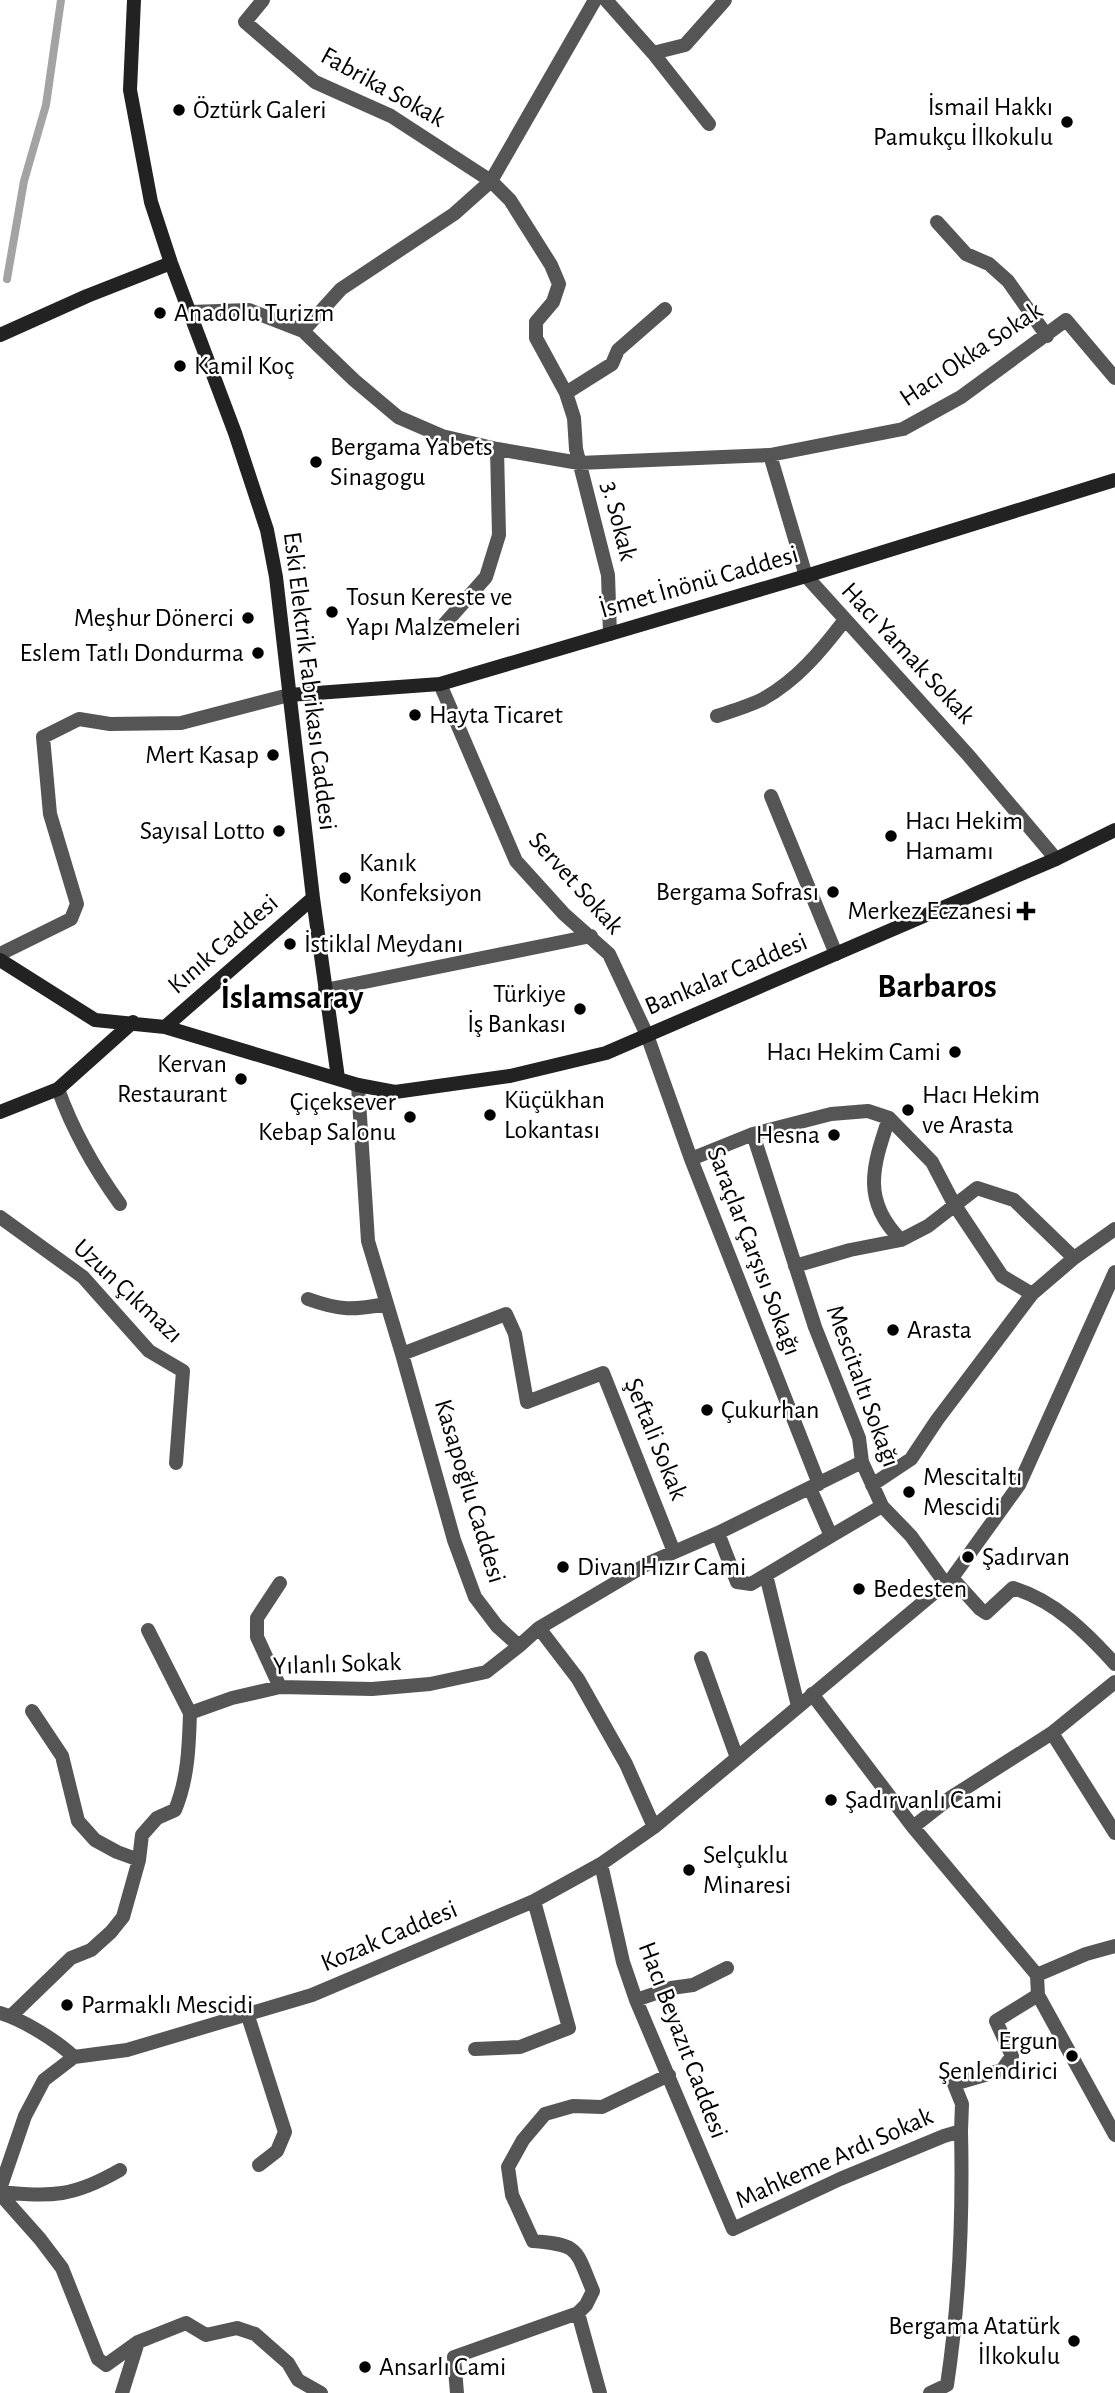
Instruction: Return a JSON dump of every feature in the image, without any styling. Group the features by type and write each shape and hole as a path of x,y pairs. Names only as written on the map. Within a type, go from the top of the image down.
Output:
{"main road":[{"name":"Eski Elektrik Fabrikası Caddesi","path":"134,0 130,90 151,202 171,263 231,421 267,530 276,578 313,898 338,1078"},
{"path":"0,335 87,296 171,263"},
{"name":"İsmet İnönü Caddesi","path":"289,695 440,684 806,576 1115,480"},
{"name":"Bankalar Caddesi","path":"338,1078 396,1092 510,1076 606,1053 1055,859 1115,830"},
{"name":"Kınık Caddesi","path":"165,1027 313,898"},
{"name":"Kınık Caddesi","path":"0,960 95,1020 165,1027 338,1078"},
{"path":"0,1112 58,1089 133,1022"}],"street":[{"name":"Fabrika Sokak","path":"263,0 245,22 315,82 391,116 491,181"},
{"path":"190,312 249,310 303,331 341,289 454,214 491,181 595,0"},
{"path":"606,0 653,53 709,124"},
{"path":"653,53 685,45 725,0"},
{"name":"3. Sokak","path":"491,181 510,200 551,265 559,284 553,302 536,322 536,338 566,393 574,418 579,463 608,575 610,634"},
{"path":"937,222 966,254 989,264 1008,281 1047,336"},
{"path":"566,393 612,364 618,350 665,309"},
{"name":"Hacı Okka Sokak","path":"303,331 398,417 442,436 497,449 579,463 770,455 904,429 961,397 1066,320 1115,379"},
{"path":"441,628 486,577 499,535 497,449"},
{"name":"Hacı Yamak Sokak","path":"770,455 806,576 844,621 970,756 1055,859"},
{"path":"717,716 761,700 788,682 816,657 844,621"},
{"name":"Servet Sokak","path":"440,684 516,861 564,914 609,954 647,1035"},
{"path":"0,954 71,919 77,904 50,814 43,737 79,719 110,724 181,723 289,695"},
{"path":"771,796 836,954"},
{"path":"325,990 590,936"},
{"name":"Saraçlar Çarşısı Sokağı","path":"647,1035 815,1486 831,1536"},
{"name":"Kasapoğlu Caddesi","path":"359,1085 368,1241 454,1540 475,1597 497,1626 519,1646"},
{"path":"58,1089 70,1122 96,1171 120,1204"},
{"path":"691,1159 753,1134 831,1114 868,1111 889,1118 932,1162 954,1204 1002,1276 1032,1294"},
{"path":"889,1118 873,1170 877,1206 886,1225 901,1240"},
{"name":"Mescitaltı Sokağı","path":"753,1134 815,1327 859,1438 862,1462 882,1506 949,1581 980,1609 986,1613 1013,1588 1031,1593 1059,1610 1115,1664"},
{"path":"795,1265 901,1240 928,1226 977,1188 1014,1200 1074,1258"},
{"name":"Uzun Çıkmazı","path":"0,1217 83,1277 149,1351 183,1371 176,1463"},
{"path":"872,1485 911,1459 1032,1294 1074,1258 1115,1229"},
{"name":"Kozak Caddesi","path":"0,2192 24,2116 44,2080 74,2057 127,2050 312,1995 534,1901 601,1864 654,1826 737,1758 949,1581 1018,1485 1115,1272"},
{"path":"308,1299 332,1308 355,1310 387,1304"},
{"name":"Şeftali Sokak","path":"402,1354 506,1314 515,1334 527,1402 603,1373 674,1552"},
{"path":"519,1646 539,1628 649,1563 719,1533 862,1462"},
{"path":"719,1533 737,1582 751,1584 882,1506"},
{"path":"766,1575 798,1706"},
{"path":"280,1583 257,1618 257,1637 280,1687"},
{"path":"539,1628 578,1679 626,1764 654,1826"},
{"path":"74,2057 64,2048 5,2014 71,1958 91,1950 111,1932 123,1917 139,1860 142,1835 157,1818 175,1810 182,1793 189,1749 190,1713 148,1630"},
{"name":"Yılanlı Sokak","path":"190,1713 232,1698 280,1687 372,1689 430,1685 485,1672 519,1646"},
{"path":"701,1658 737,1758"},
{"path":"913,1828 950,1798 1052,1733 1115,1682"},
{"path":"812,1694 913,1828 1037,1975 1038,1994 1115,2135"},
{"path":"32,1711 62,1756 78,1821 95,1840 139,1860"},
{"path":"1052,1733 1115,1833"},
{"name":"Hacı Beyazıt Caddesi","path":"601,1864 623,1962 636,2000 733,2229"},
{"path":"475,2049 520,2047 569,2028 534,1901"},
{"path":"1037,1975 1086,1954 1115,1946"},
{"path":"636,2000 692,1985 727,1968"},
{"name":"Mahkeme Ardı Sokak","path":"733,2229 840,2179 961,2131 962,2104 954,2084 1002,2070 1012,2056 996,2021 1038,1994"},
{"path":"247,2013 285,2132 277,2151 259,2165"},
{"path":"457,2393 454,2357 578,2313 586,2305 593,2291 577,2253 565,2244 533,2241 512,2195 508,2167 523,2140 545,2114 573,2106 602,2107 669,2075"},
{"path":"930,2393 947,2385 957,2319 962,2192 961,2131"},
{"path":"0,2192 38,2195 69,2193 94,2185 120,2170"},
{"path":"0,2192 62,2268 98,2359 106,2365 138,2342 186,2323 206,2335 237,2328 255,2334 288,2364 298,2380 321,2393"},
{"path":"578,2313 600,2393"},
{"path":"122,2393 138,2342"}],"waterway":[{"path":"7,279 24,181 46,105 61,0"}],"place":[{"name":"Öztürk Galeri","path":"179,110"},
{"name":"İsmail Hakkı Pamukçu İlkokulu","path":"1067,122"},
{"name":"Anadolu Turizm","path":"160,313"},
{"name":"Kamil Koç","path":"180,366"},
{"name":"Bergama Yabets Sinagogu","path":"316,462"},
{"name":"Tosun Kereste ve Yapı Malzemeleri","path":"332,612"},
{"name":"Meşhur Dönerci","path":"248,618"},
{"name":"Eslem Tatlı Dondurma","path":"258,653"},
{"name":"Hayta Ticaret","path":"415,715"},
{"name":"Mert Kasap","path":"273,755"},
{"name":"Sayısal Lotto","path":"279,831"},
{"name":"Hacı Hekim Hamamı","path":"891,836"},
{"name":"Kanık Konfeksiyon","path":"345,878"},
{"name":"Bergama Sofrası","path":"833,892"},
{"name":"Merkez Eczanesi","path":"1026,911"},
{"name":"İstiklal Meydanı","path":"290,944"},
{"name":"Türkiye İş Bankası","path":"580,1009"},
{"name":"Hacı Hekim Cami","path":"955,1052"},
{"name":"Kervan Restaurant","path":"241,1079"},
{"name":"Hacı Hekim ve Arasta","path":"908,1110"},
{"name":"Küçükhan Lokantası","path":"490,1115"},
{"name":"Çiçeksever Kebap Salonu","path":"410,1117"},
{"name":"Hesna","path":"834,1135"},
{"name":"Arasta","path":"893,1330"},
{"name":"Çukurhan","path":"707,1410"},
{"name":"Mescitaltı Mescidi","path":"909,1492"},
{"name":"Şadırvan","path":"968,1557"},
{"name":"Divan Hızır Cami","path":"563,1567"},
{"name":"Bedesten","path":"859,1589"},
{"name":"Şadırvanlı Cami","path":"831,1800"},
{"name":"Selçuklu Minaresi","path":"689,1870"},
{"name":"Parmaklı Mescidi","path":"67,2005"},
{"name":"Ergun Şenlendirici","path":"1072,2056"},
{"name":"Bergama Atatürk İlkokulu","path":"1074,2341"},
{"name":"Ansarlı Cami","path":"365,2367"}],"district":[{"name":"Barbaros","path":"937,987"},
{"name":"İslamsaray","path":"292,998"}]}
